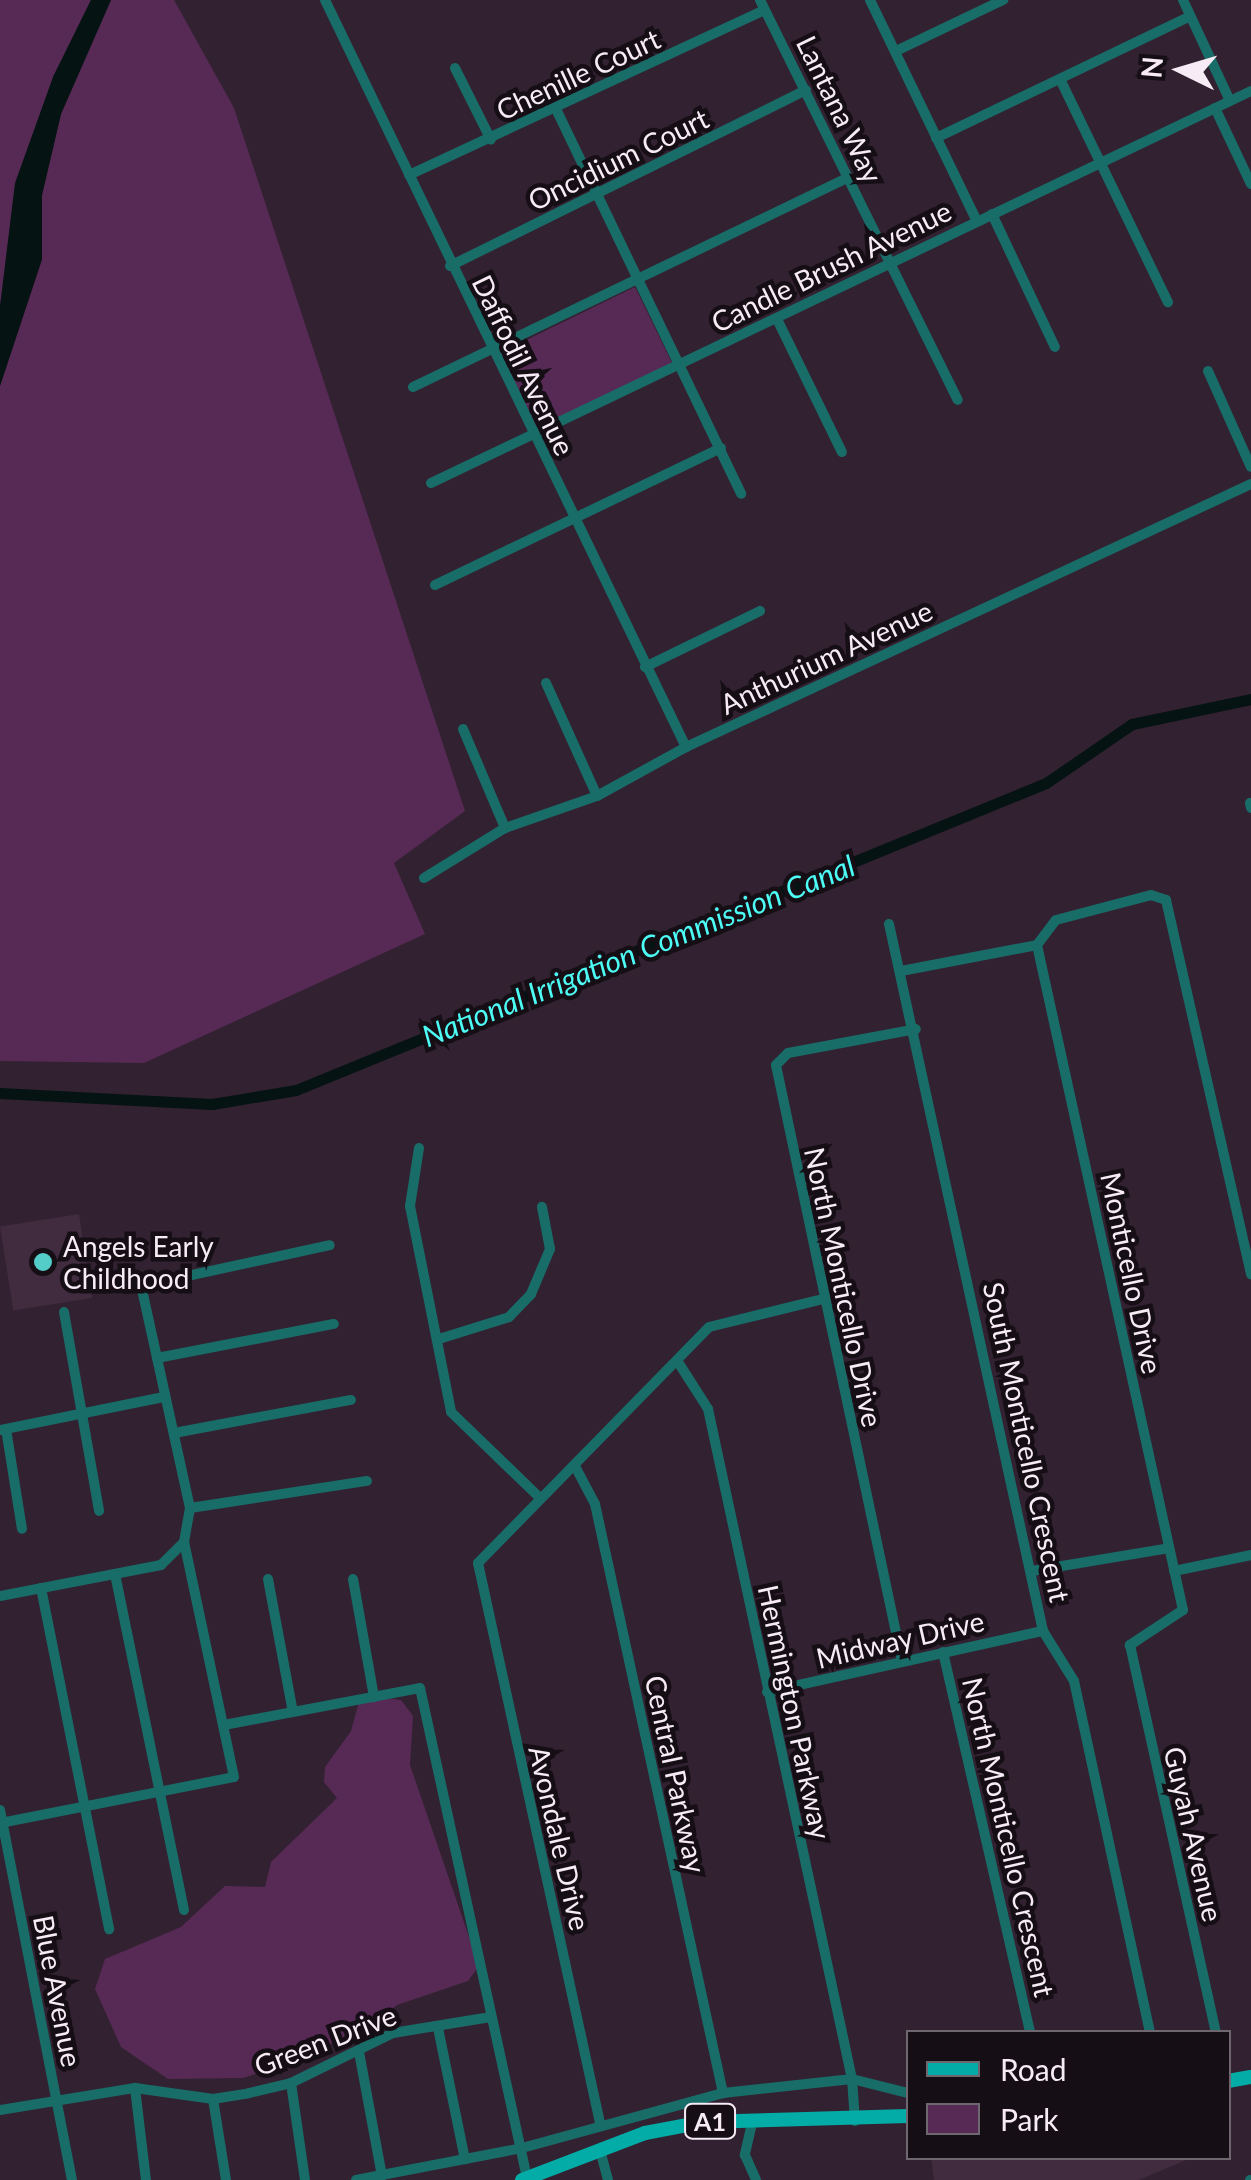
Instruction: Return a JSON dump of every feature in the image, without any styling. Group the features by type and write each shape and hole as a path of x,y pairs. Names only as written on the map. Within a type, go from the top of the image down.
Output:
{"main road":[{"name":"A1","path":"524,2179 645,2134 753,2119 855,2121 906,2116"}],"street":[{"name":"Daffodil Avenue","path":"325,0 450,266 686,747"},
{"path":"870,0 977,222"},
{"path":"896,51 976,6 1003,0"},
{"path":"1183,0 1230,101"},
{"name":"Chenille Court","path":"409,175 556,109 762,5"},
{"name":"Lantana Way","path":"762,5 958,400"},
{"path":"936,138 1189,17"},
{"path":"454,68 491,140"},
{"path":"1060,79 1168,302"},
{"name":"Oncidium Court","path":"450,266 806,90"},
{"name":"Candle Brush Avenue","path":"431,483 1251,91"},
{"path":"1216,108 1251,184"},
{"path":"556,109 741,494"},
{"path":"413,387 849,177"},
{"path":"992,214 1055,347"},
{"path":"777,319 842,452"},
{"path":"1208,371 1251,468"},
{"path":"435,585 720,448"},
{"name":"Anthurium Avenue","path":"424,878 505,828 597,796 686,747 1251,484"},
{"path":"645,667 760,611"},
{"path":"546,683 597,796"},
{"path":"463,730 505,828"},
{"path":"901,971 1037,945 1056,920 1151,895 1166,900 1251,1274"},
{"name":"South Monticello Crescent","path":"890,924 916,1029 1042,1630 1074,1681 1150,2030"},
{"name":"Monticello Drive","path":"1037,945 1183,1610 1130,1645"},
{"name":"North Monticello Drive","path":"902,1661 822,1299 776,1065 788,1054 916,1029"},
{"path":"419,1148 410,1206 440,1339 451,1412 539,1497 576,1468 719,1321 822,1299"},
{"path":"440,1339 510,1317 531,1294 550,1249 542,1207"},
{"path":"1,1818 234,1777 184,1542 190,1508 141,1286 330,1246"},
{"path":"64,1312 99,1510"},
{"path":"157,1358 334,1324"},
{"name":"Hermington Parkway","path":"678,1362 708,1410 852,2078 855,2121"},
{"path":"22,1529 3,1430 164,1398"},
{"path":"174,1433 351,1400"},
{"name":"Central Parkway","path":"576,1468 594,1504 723,2093"},
{"path":"190,1508 367,1481"},
{"name":"Avondale Drive","path":"539,1497 478,1563 600,2123"},
{"path":"0,1596 160,1564 184,1542"},
{"path":"1032,1571 1169,1548"},
{"path":"1174,1571 1251,1555"},
{"path":"116,1574 184,1910"},
{"path":"353,1578 374,1697"},
{"path":"268,1579 293,1712"},
{"path":"41,1588 109,1929"},
{"name":"Midway Drive","path":"768,1692 1042,1630"},
{"name":"Guyah Avenue","path":"1130,1645 1216,2030"},
{"name":"North Monticello Crescent","path":"944,1652 1030,2030"},
{"path":"224,1725 420,1688 522,2148 524,2179"},
{"name":"Blue Avenue","path":"1,1818 72,2180"},
{"name":"Green Drive","path":"0,2110 136,2088 212,2098 291,2082 394,2033 492,2017"},
{"path":"438,2028 464,2158"},
{"path":"359,2052 382,2176"},
{"path":"356,2180 522,2148 600,2123 723,2093 852,2078 906,2092"},
{"path":"291,2082 305,2180"},
{"path":"136,2088 146,2180"},
{"path":"212,2098 226,2180"},
{"path":"753,2119 745,2155 756,2180"},
{"path":"600,2150 608,2180"}],"shaded area":[{"path":"91,0 111,0 61,114 42,195 42,259 0,386 0,306 15,183 53,77"},
{"name":"Angels Early Childhood","path":"79,1214 92,1298 13,1310 0,1227"},
{"path":"931,2160 1186,2160 1139,2180 934,2180"}],"green space":[{"path":"0,0 91,0 53,77 0,306"},
{"path":"111,0 174,0 234,108 465,811 394,863 425,934 144,1063 0,1061 0,386 42,260 42,195 61,114"},
{"path":"635,287 673,364 531,434 493,356"},
{"path":"361,1695 401,1700 413,1716 410,1765 479,1966 468,1981 397,2005 376,2023 283,2065 243,2078 168,2079 121,2047 95,1989 105,1959 181,1927 225,1886 265,1887 271,1862 337,1798 324,1782 325,1767 351,1731"}],"waterway":[{"name":"National Irrigation Commission Canal","path":"0,1093 212,1104 296,1090 1046,783 1132,724 1251,699"}],"place":[{"name":"Angels Early Childhood","path":"43,1262"}]}
